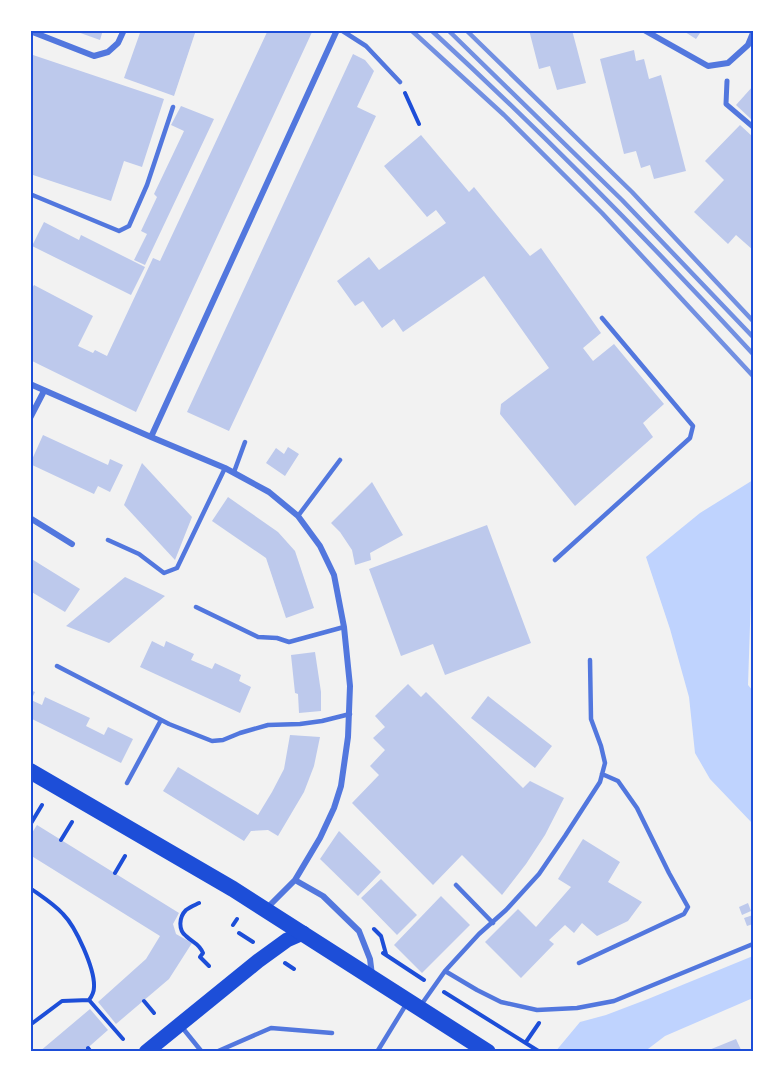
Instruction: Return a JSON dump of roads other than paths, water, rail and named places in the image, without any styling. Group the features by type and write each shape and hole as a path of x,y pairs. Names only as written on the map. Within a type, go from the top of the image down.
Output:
{"highway":[{"path":"30,771 266,910 488,1052"}],"main road":[{"path":"146,1052 269,952 303,933"}],"street":[{"path":"30,31 94,56 108,52 118,43 124,30"},
{"path":"151,437 339,30"},
{"path":"644,30 708,66 728,63 748,45 753,33"},
{"path":"727,81 726,104 753,127"},
{"path":"30,384 234,472 269,492 298,516 320,546 333,575 344,627 350,686 347,749 341,786 320,838 295,880 266,910"},
{"path":"30,418 44,391"},
{"path":"30,518 72,544"},
{"path":"295,880 323,896 359,931 370,959 372,977"}],"lane":[{"path":"339,30 366,46 400,82"},
{"path":"30,194 119,231 129,225 147,185 173,107"},
{"path":"555,560 690,438 693,426 602,318"},
{"path":"234,472 244,442"},
{"path":"298,516 340,460"},
{"path":"108,540 140,554 164,573 177,568 225,468"},
{"path":"196,607 258,637 277,638 289,642 344,627"},
{"path":"377,1052 414,1004 539,874 600,782 605,763 591,719 591,660"},
{"path":"57,666 161,720 212,741 223,740 268,725 300,724 350,714"},
{"path":"127,783 161,720"},
{"path":"579,963 684,914 688,907 637,808 618,781 602,774"},
{"path":"456,885 493,923"},
{"path":"445,971 501,1002 537,1010 577,1008 614,1000 753,944"},
{"path":"179,1024 202,1052"},
{"path":"216,1052 271,1028 332,1033"}],"water":[{"path":"753,480 753,589 748,685 753,691 753,824 710,779 695,753 689,697 670,629 646,557 700,513"},
{"path":"753,956 753,998 665,1036 644,1052 555,1052 580,1022 648,999"}],"railway":[{"path":"411,30 504,115 602,213 753,376"},
{"path":"431,30 595,189 753,354"},
{"path":"448,30 622,200 753,337"},
{"path":"466,30 632,192 753,321"}]}
